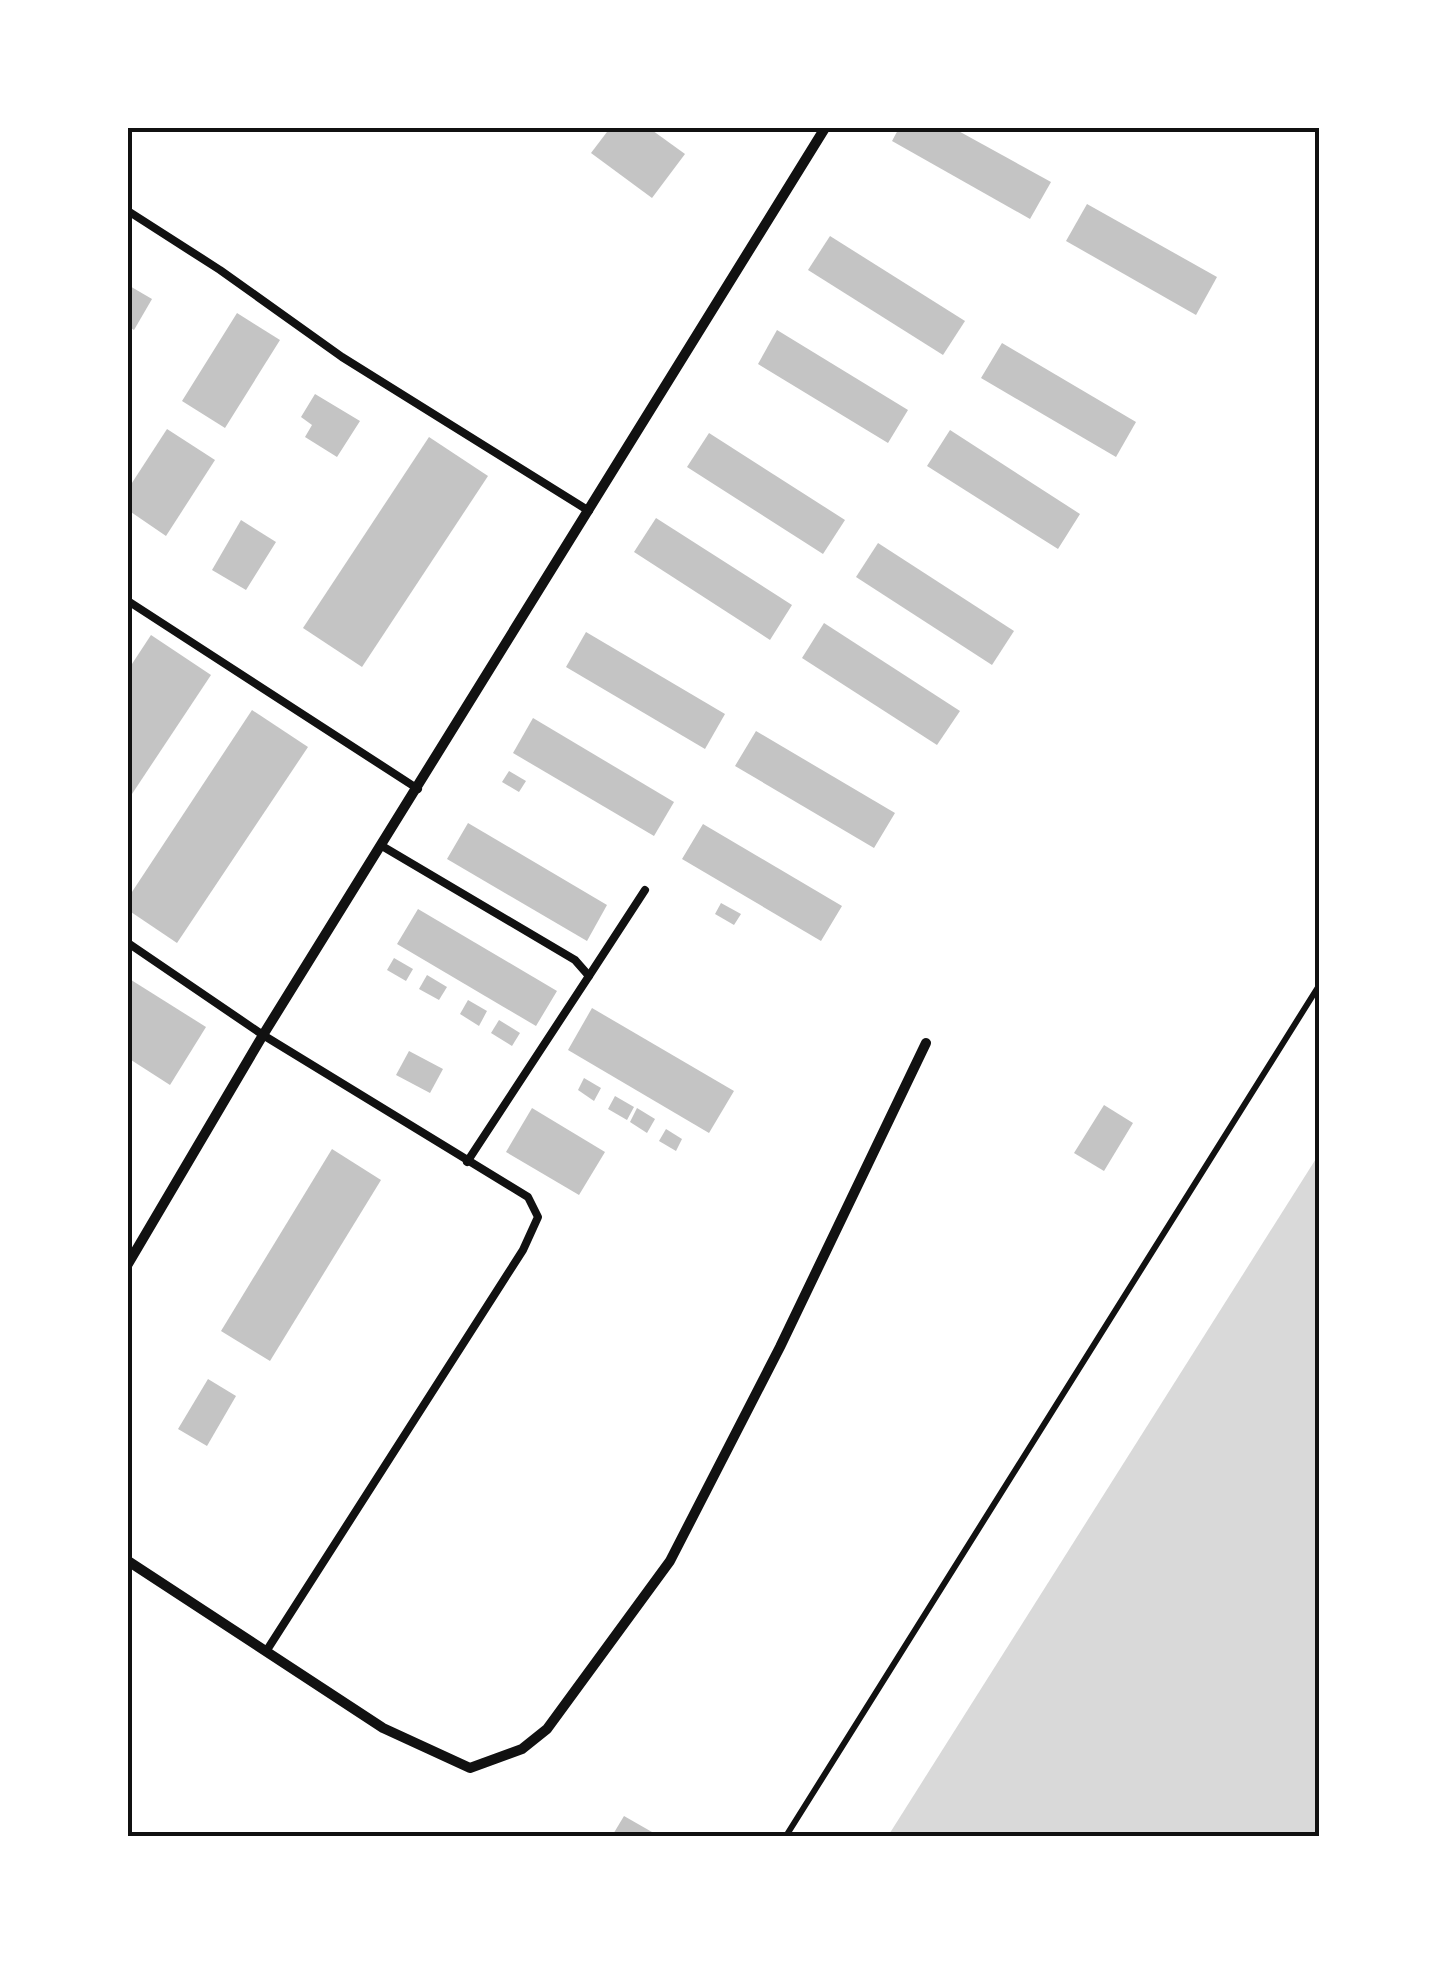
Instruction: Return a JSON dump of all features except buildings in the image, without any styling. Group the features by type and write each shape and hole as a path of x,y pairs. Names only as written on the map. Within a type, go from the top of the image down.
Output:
{"street":[{"path":"128,1264 263,1035 825,128"},
{"path":"128,1560 384,1728 470,1768 522,1749 547,1728 670,1561 780,1347 926,1043"}],"lane":[{"path":"128,211 220,270 358,368 589,512"},
{"path":"128,601 418,790"},
{"path":"382,846 576,960 590,976"},
{"path":"467,1162 645,890"},
{"path":"128,943 263,1035 528,1197 538,1217 523,1250 267,1650"}],"path":[{"path":"786,1836 1320,984"}],"shaded area":[{"path":"1319,1154 1319,1836 888,1836"}]}
